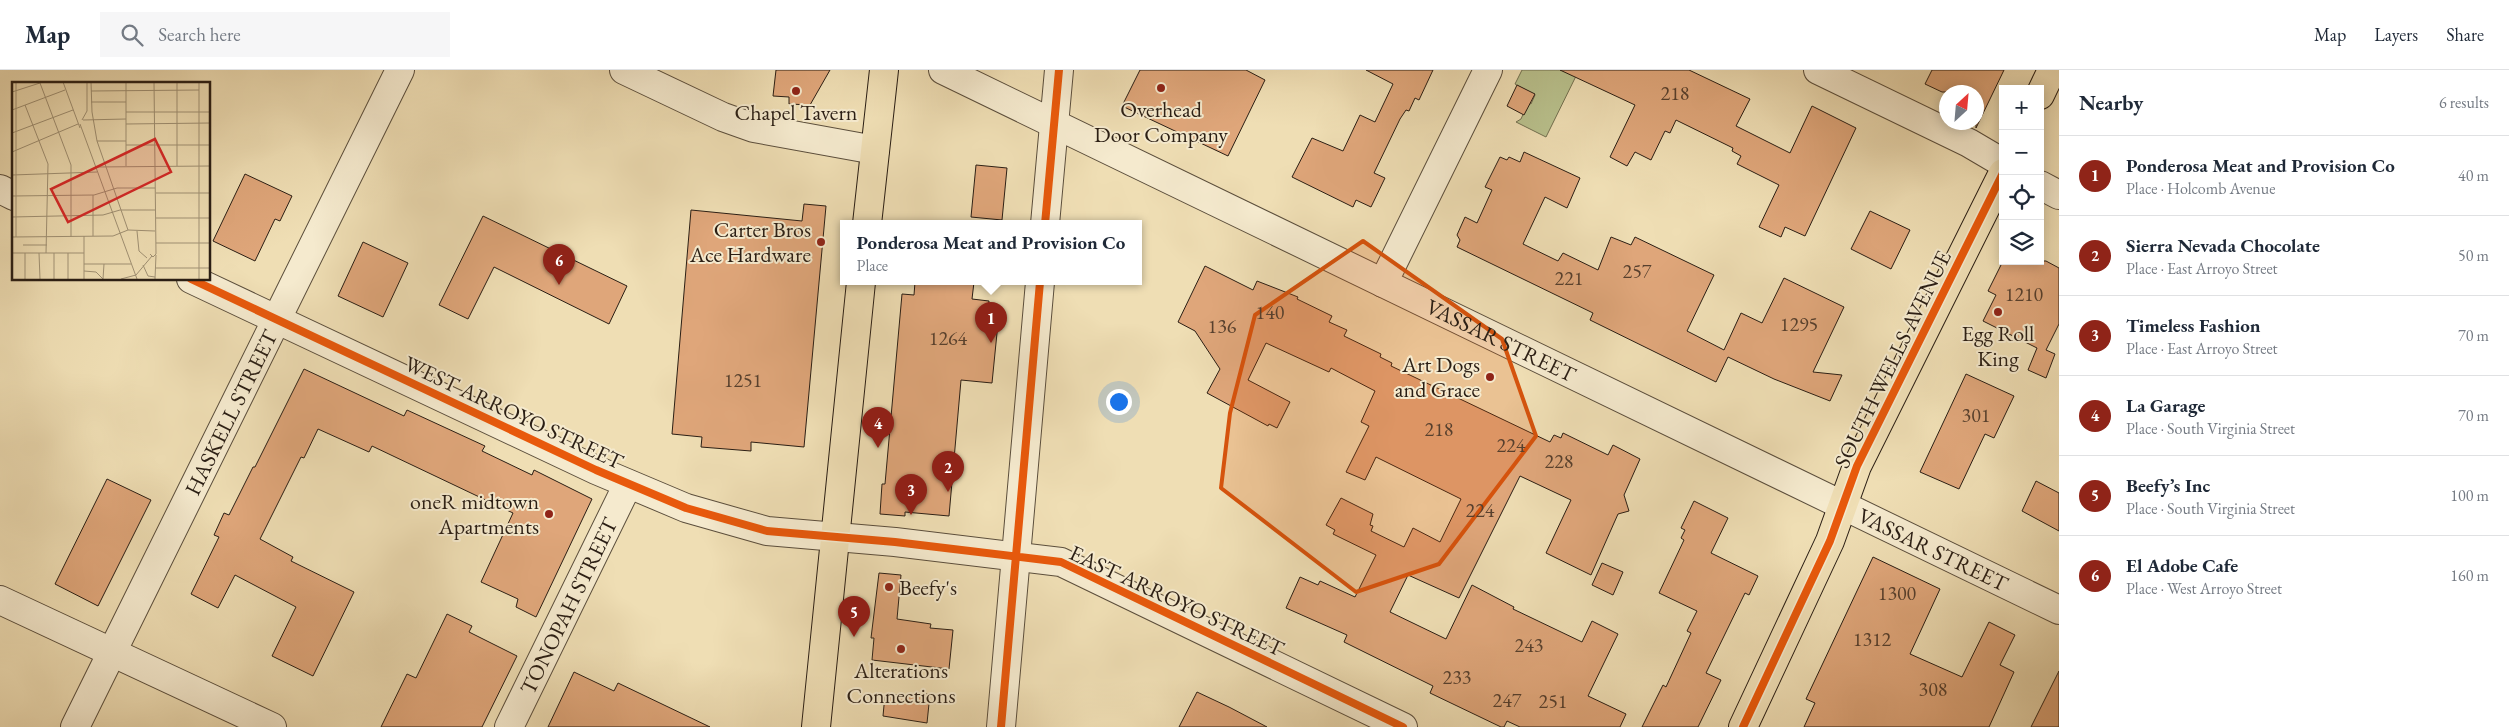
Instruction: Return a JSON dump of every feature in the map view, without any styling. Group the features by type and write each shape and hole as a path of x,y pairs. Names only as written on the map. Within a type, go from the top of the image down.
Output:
{"main road":[{"path":"867,220 884,70"},
{"path":"2044,87 2052,70"},
{"name":"SOUTH WELLS AVENUE","path":"1743,727 1830,541 1857,466 2002,175"},
{"path":"816,727 861,285"}],"street":[{"name":"HASKELL STREET","path":"75,727 400,70"},
{"path":"624,70 722,116 754,128 875,150"},
{"name":"VASSAR STREET","path":"942,70 2059,610"},
{"path":"1045,220 1059,70"},
{"path":"1383,284 1488,70"},
{"path":"1818,70 1969,143 1999,161"},
{"path":"2044,187 2059,195"},
{"path":"0,189 12,195"},
{"name":"WEST ARROYO STREET","path":"193,280 628,484 686,508 725,521 767,531 835,538"},
{"path":"1001,727 1040,285"},
{"name":"TONOPAH STREET","path":"509,727 628,484"},
{"name":"EAST ARROYO STREET","path":"835,538 895,542 1060,562 1403,727"},
{"path":"0,600 272,727"}],"highlighted area":[{"path":"1363,241 1502,339 1536,436 1439,564 1356,592 1221,488 1230,413 1255,315"}],"green space":[{"path":"1522,70 1579,70 1546,137 1516,122 1521,119 1528,103 1531,104 1535,95 1515,84"}],"building":[{"name":"Chapel Tavern","path":"776,70 830,70 810,105 789,104 789,97 773,96"},
{"path":"1140,70 1246,70 1265,80 1228,156 1122,106"},
{"path":"1366,70 1433,70 1419,100 1415,98 1409,111 1406,110 1400,119 1374,173 1385,178 1371,207 1356,200 1353,207 1292,177 1312,138 1343,151 1360,115 1375,122 1393,84"},
{"path":"1560,70 1689,70 1750,99 1736,126 1790,153 1812,106 1856,128 1805,236 1785,227 1781,237 1759,227 1779,185 1737,164 1741,156 1732,151 1733,148 1676,120 1670,133 1665,131 1651,160 1635,152 1627,166 1610,157 1635,105"},
{"path":"1932,70 2004,70 1984,111 1984,85 1939,85 1939,91 1925,84"},
{"path":"1517,85 1535,94 1524,115 1507,106"},
{"path":"1524,152 1580,178 1567,208 1545,197 1523,244 1558,261 1563,253 1598,270 1611,237 1631,245 1635,237 1714,275 1687,331 1724,350 1741,313 1762,323 1784,278 1844,307 1813,372 1842,375 1830,401 1774,379 1728,357 1716,382 1590,320 1593,313 1457,247 1460,240 1457,235 1465,217 1477,223 1492,190 1485,187 1500,157 1507,160 1509,157 1520,162"},
{"path":"976,165 1007,168 1002,220 971,217"},
{"path":"245,174 292,196 280,221 275,219 255,261 213,241"},
{"path":"804,204 826,206 804,447 751,442 751,451 701,447 702,437 672,434 691,210 802,221"},
{"path":"1870,211 1910,230 1891,269 1851,249"},
{"path":"483,216 627,286 609,324 494,267 468,319 439,305"},
{"path":"363,242 408,263 383,317 338,296"},
{"path":"2044,261 2046,261 2059,268 2059,324 2046,350 2055,354 2046,378 2028,370 2037,348 1983,321 1996,295 1988,291 2001,265 2044,265"},
{"path":"1205,266 1253,290 1257,281 1298,297 1297,299 1332,316 1329,322 1347,330 1344,336 1381,354 1380,357 1392,363 1391,366 1550,442 1554,435 1561,438 1563,433 1608,455 1613,445 1640,459 1624,495 1629,511 1618,514 1591,575 1546,553 1571,500 1520,476 1459,598 1408,575 1390,612 1446,639 1472,585 1514,607 1513,609 1582,642 1592,621 1618,634 1588,696 1626,714 1620,727 1520,727 1507,721 1504,727 1501,727 1430,693 1433,686 1344,642 1347,635 1286,608 1300,577 1318,585 1320,581 1355,597 1376,555 1333,534 1335,530 1326,525 1341,498 1373,514 1370,525 1373,526 1371,531 1404,547 1413,528 1440,542 1461,499 1376,457 1365,480 1346,472 1369,426 1361,422 1375,391 1331,368 1329,372 1266,343 1248,380 1290,402 1277,428 1269,424 1268,426 1207,393 1220,369 1195,331 1178,322"},
{"path":"915,285 974,285 972,299 989,301 988,312 999,313 992,383 961,380 949,516 905,512 905,516 880,514 882,484 885,484 902,294 914,295"},
{"path":"304,369 404,416 407,410 485,446 482,451 532,475 534,470 592,499 536,617 516,607 518,599 481,582 513,513 372,446 369,452 318,429 304,458 301,457 260,539 293,557 291,561 354,592 313,676 272,656 296,607 235,575 218,608 191,594 219,537 214,535 224,513 229,515"},
{"path":"1966,374 2014,396 1994,438 1985,434 1959,489 1920,472"},
{"path":"107,479 151,500 98,606 55,584"},
{"path":"2036,481 2059,493 2059,531 2022,511"},
{"path":"1694,501 1728,518 1711,553 1758,576 1749,595 1745,593 1706,673 1721,680 1698,727 1642,727 1663,685 1666,687 1691,633 1687,631 1697,611 1659,593 1684,540 1681,538 1685,530 1681,528"},
{"path":"1873,557 1940,589 1910,654 1962,677 1989,622 2015,635 2000,665 2014,672 1989,727 1804,727 1815,703 1806,699"},
{"path":"1602,563 1623,572 1613,595 1592,585"},
{"path":"879,573 901,575 897,619 931,624 930,628 953,630 949,669 872,660 874,638 871,638"},
{"path":"447,614 472,626 469,632 517,656 482,727 381,727 407,674 416,678"},
{"path":"2059,671 2059,727 2031,727"},
{"path":"574,672 614,691 618,683 710,727 548,727"},
{"path":"1197,692 1229,707 1267,727 1179,727"},
{"path":"930,694 927,723 883,716 885,695"}],"cycle path":[{"path":"1045,220 1059,70"},
{"path":"1743,727 1830,541 1857,466 2002,175"},
{"path":"193,280 596,470 686,508 767,531 895,542 1061,562 1403,727"},
{"path":"1001,727 1040,285"}],"place":[{"name":"Overhead Door Company","path":"1161,88"},
{"name":"Chapel Tavern","path":"796,91"},
{"name":"Carter Bros Ace Hardware","path":"821,242"},
{"name":"El Adobe Cafe","path":"559,285"},
{"name":"Egg Roll King","path":"1998,312"},
{"name":"Ponderosa Meat and Provision Co","path":"991,343"},
{"name":"Art Dogs and Grace","path":"1490,377"},
{"name":"La Garage","path":"878,448"},
{"name":"Sierra Nevada Chocolate","path":"948,492"},
{"name":"oneR midtown Apartments","path":"549,514"},
{"name":"Timeless Fashion","path":"911,515"},
{"name":"Beefy's","path":"889,587"},
{"name":"Beefy’s Inc","path":"854,637"},
{"name":"Alterations Connections","path":"901,649"}]}
